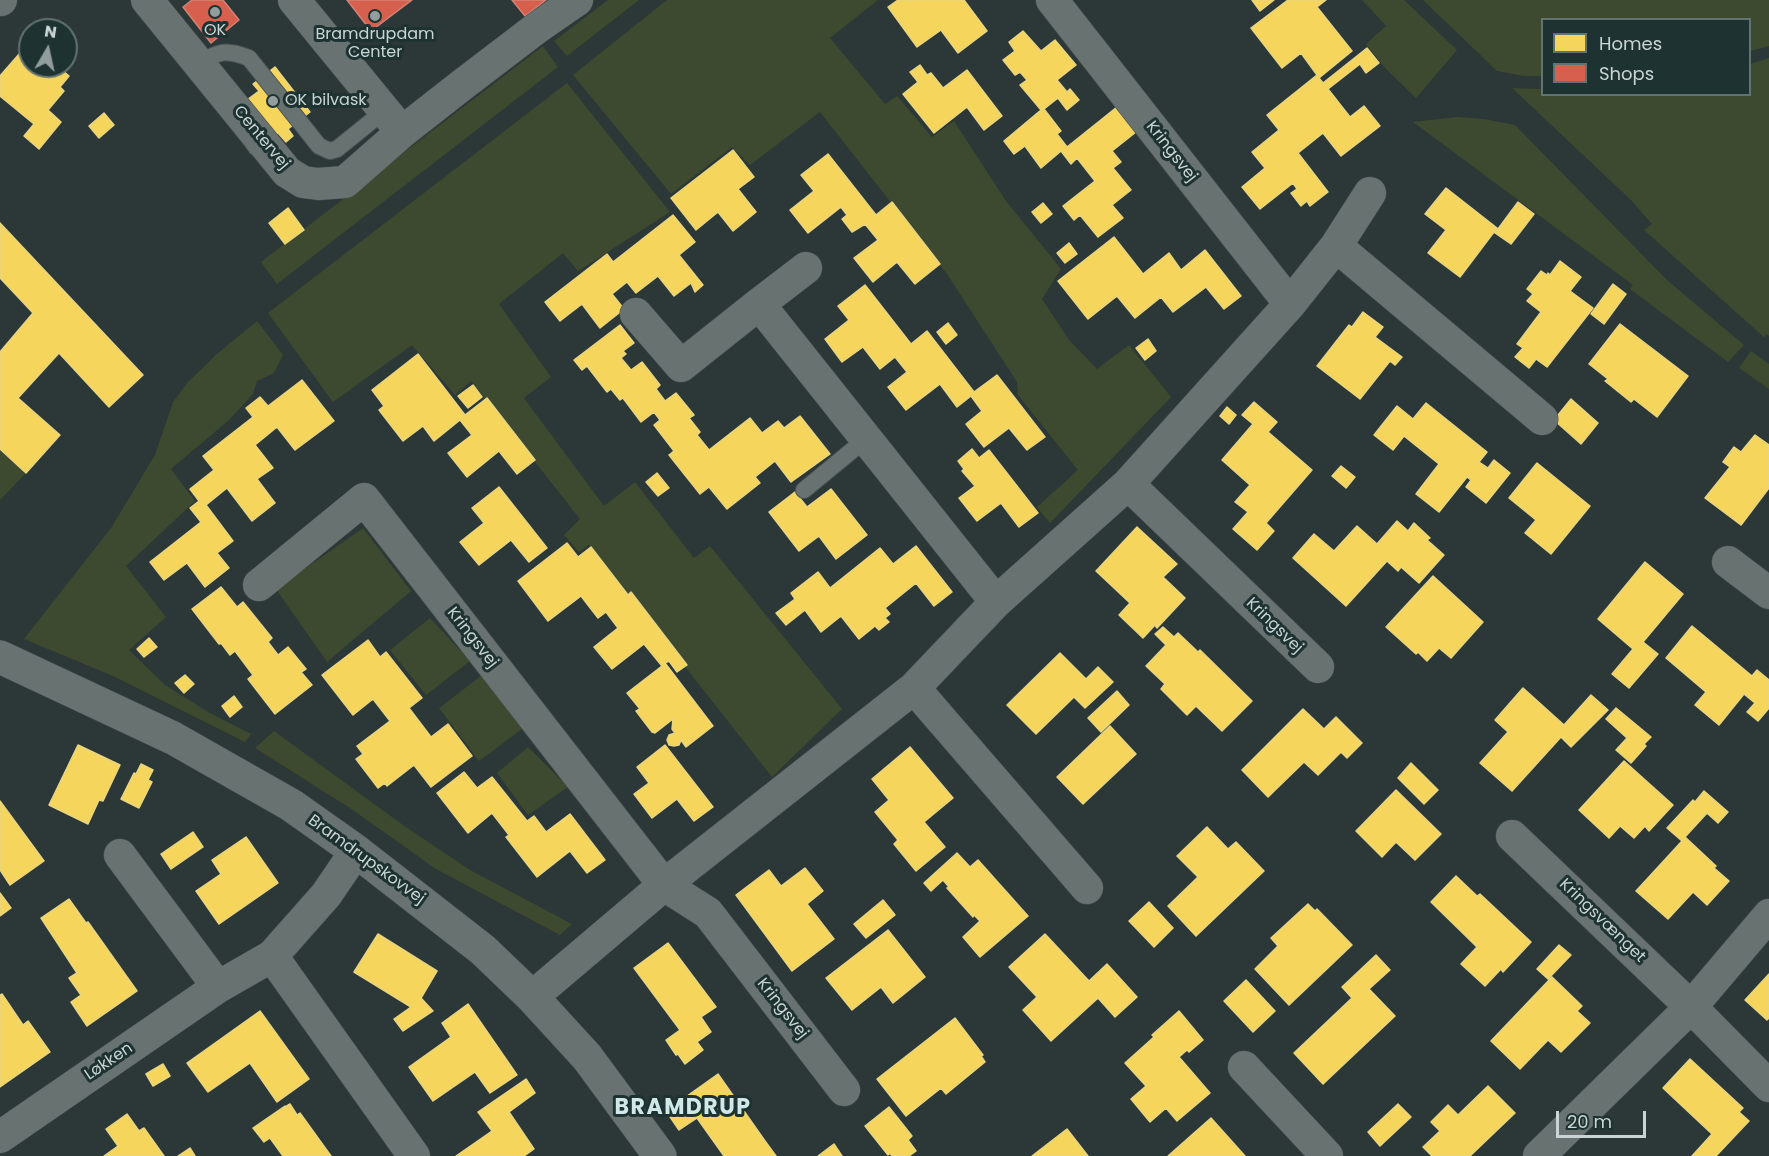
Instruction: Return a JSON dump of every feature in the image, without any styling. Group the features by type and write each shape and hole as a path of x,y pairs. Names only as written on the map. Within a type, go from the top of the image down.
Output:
{"street":[{"name":"Centervej","path":"147,0 287,172 303,182 318,184 345,182 393,122 577,0"},
{"path":"294,0 393,122"},
{"name":"Kringsvej","path":"1052,0 1290,304"},
{"path":"532,997 664,885 914,688 996,602 1128,484 1290,304 1336,246 1370,193"},
{"path":"1336,246 1542,419"},
{"path":"636,314 681,366 806,268"},
{"path":"759,304 996,602"},
{"name":"Kringsvej","path":"1128,484 1318,667"},
{"name":"Kringsvej","path":"259,585 364,499 664,885 708,913 844,1090"},
{"path":"1728,562 1769,593"},
{"name":"Bramdrupskovvej","path":"0,657 173,738 291,805 356,851 474,942 532,997 587,1058 660,1156"},
{"path":"914,688 1087,888"},
{"name":"Kringsvænget","path":"1512,836 1691,1007 1769,1086"},
{"name":"Løkken","path":"0,1137 218,987 272,956 326,894 356,851"},
{"path":"120,855 218,987"},
{"path":"1539,1156 1691,1007 1769,915"},
{"path":"272,956 414,1156"},
{"path":"1244,1067 1327,1156"}],"lane":[{"path":"199,63 214,54 232,51 249,58 319,146 330,151 393,122"},
{"path":"804,490 866,439"}],"green space":[{"path":"608,0 639,0 567,56 554,41"},
{"path":"667,0 878,0 830,38 885,104 897,96 932,137 954,121 1006,201 1061,269 1042,299 1069,340 1097,369 1129,345 1171,397 1050,523 1037,507 1078,470 1018,395 1017,382 947,274 820,112 750,165 732,147 671,194 573,75"},
{"path":"1362,0 1404,0 1457,50 1416,98 1384,67 1366,44 1386,26"},
{"path":"1423,0 1769,0 1769,46 1751,51 1751,18 1541,18 1541,76 1524,76 1497,71"},
{"path":"543,46 558,67 277,284 261,262"},
{"path":"1769,58 1769,336 1766,334 1765,338 1644,230 1652,224 1632,201 1512,88 1541,89 1541,96 1751,96 1751,64"},
{"path":"567,83 670,212 578,271 563,253 499,304 551,377 524,398 604,506 635,482 694,558 710,546 842,709 772,777 589,545 579,552 564,535 580,519 471,381 455,395 412,345 333,402 268,313"},
{"path":"1457,117 1515,125 1667,280 1744,345 1728,362 1630,289 1633,285 1413,122"},
{"path":"257,321 283,355 274,373 257,381 253,394 229,420 171,469 195,501 126,566 166,617 129,650 165,685 208,712 251,734 245,742 113,676 24,639 111,528 155,455 173,402 188,382 218,353"},
{"path":"1751,351 1769,364 1769,389 1739,368"},
{"path":"0,449 26,473 0,500"},
{"path":"363,528 411,591 327,662 276,589"},
{"path":"430,618 470,661 426,695 390,650"},
{"path":"481,676 522,729 479,761 439,708"},
{"path":"274,731 403,825 470,870 572,924 560,935 436,869 350,808 255,748"},
{"path":"528,747 568,787 528,815 497,773"}],"building: Homes":[{"path":"898,0 964,0 987,31 958,53 941,30 917,47 888,7"},
{"path":"1252,0 1274,0 1260,11"},
{"path":"1288,0 1326,0 1317,7 1352,51 1319,78 1323,83 1367,48 1379,63 1366,73 1360,64 1328,89 1350,117 1364,106 1380,126 1341,156 1323,133 1298,153 1328,192 1310,206 1307,201 1301,206 1291,193 1297,189 1293,183 1260,209 1242,187 1265,168 1252,152 1279,130 1267,115 1317,75 1301,53 1282,68 1251,28"},
{"path":"1023,31 1041,51 1055,40 1076,65 1057,80 1067,92 1070,89 1079,100 1067,110 1058,98 1044,109 1061,131 1057,134 1067,147 1117,107 1136,132 1112,151 1121,162 1113,168 1131,190 1112,205 1123,218 1098,237 1080,215 1074,220 1063,206 1095,181 1077,158 1071,164 1061,151 1041,168 1025,146 1014,154 1004,141 1041,110 1020,85 1027,80 1020,72 1015,75 1003,60 1015,51 1009,42"},
{"path":"18,55 18,78 67,78 60,87 64,91 48,110 61,122 39,149 24,136 34,124 0,96 0,76"},
{"path":"920,65 927,75 931,73 943,88 967,70 1002,116 984,130 967,107 934,133 903,94 918,82 910,72"},
{"name":"OK bilvask","path":"275,67 310,112 288,129 293,136 286,142 278,133 251,153 224,117 259,91 253,84"},
{"path":"104,113 114,125 99,138 89,126"},
{"path":"733,150 754,177 738,189 756,212 733,231 718,212 696,230 671,198"},
{"path":"828,154 876,215 892,202 940,264 915,284 897,262 873,282 854,258 878,240 865,224 852,232 842,219 847,215 841,207 808,233 790,210 814,191 801,175"},
{"path":"1446,188 1497,228 1460,277 1428,253 1446,230 1425,214"},
{"path":"1518,202 1534,214 1511,244 1495,233"},
{"path":"1043,203 1052,214 1041,223 1032,212"},
{"path":"288,208 304,230 285,244 269,223"},
{"path":"673,215 695,242 679,255 703,285 695,292 691,283 674,296 658,276 636,293 627,282 612,294 624,309 600,328 582,304 560,321 545,302 607,254 613,262"},
{"path":"0,223 143,375 109,407 59,353 18,398 60,435 26,473 0,449 0,352 33,313 0,278"},
{"path":"1114,237 1143,274 1169,253 1181,270 1205,250 1241,296 1224,309 1206,287 1173,312 1161,297 1135,318 1117,296 1088,319 1058,281"},
{"path":"1069,243 1077,254 1065,263 1057,253"},
{"path":"1560,261 1581,277 1570,291 1593,308 1547,367 1536,359 1529,368 1515,357 1523,348 1517,344 1541,312 1527,301 1533,294 1527,289 1541,271 1550,275"},
{"path":"1613,284 1626,294 1604,324 1591,314"},
{"path":"865,285 911,344 927,331 974,392 997,375 1045,437 1027,450 1009,428 984,447 966,424 982,411 971,396 957,407 940,384 906,410 888,387 907,372 895,357 880,369 863,347 842,362 825,339 849,320 838,306"},
{"path":"1363,312 1383,327 1375,337 1402,357 1395,365 1390,361 1360,399 1317,366 1349,325 1352,327"},
{"path":"948,323 957,335 946,344 937,332"},
{"path":"1620,324 1688,376 1657,417 1634,399 1631,402 1605,381 1608,379 1589,364"},
{"path":"620,325 634,343 623,351 626,354 621,358 631,370 642,362 660,385 656,389 665,401 676,393 694,415 689,418 700,432 697,435 709,450 750,418 762,433 778,421 784,428 800,416 830,454 791,482 775,461 755,477 760,483 727,509 709,487 700,494 669,455 674,451 654,425 660,420 654,412 641,422 623,398 620,400 611,389 607,392 587,366 582,370 574,360"},
{"path":"1148,339 1156,351 1145,360 1136,348"},
{"path":"418,354 465,415 487,398 535,460 517,474 499,451 467,477 448,453 472,435 460,420 434,441 423,426 403,441 379,410 384,406 372,390"},
{"path":"302,380 334,421 295,450 277,427 255,445 273,468 257,479 275,503 252,521 227,488 206,505 233,541 217,553 229,568 205,587 187,563 164,580 150,562 201,522 190,508 199,501 190,489 214,470 203,456 253,417 246,408 260,397 268,406"},
{"path":"473,385 482,397 468,408 458,396"},
{"path":"1571,399 1598,423 1581,444 1554,420"},
{"path":"1254,402 1277,422 1268,432 1312,470 1266,523 1274,531 1257,550 1233,529 1248,512 1235,502 1250,485 1222,460 1253,424 1242,415"},
{"path":"1426,403 1487,452 1479,462 1488,468 1494,460 1510,473 1486,503 1466,487 1471,480 1467,477 1439,512 1416,494 1439,464 1404,436 1393,450 1374,435 1397,406 1413,419"},
{"path":"1227,407 1236,415 1229,424 1220,416"},
{"path":"1755,435 1769,445 1769,488 1741,525 1705,498 1730,467 1723,462 1734,447 1741,452"},
{"path":"972,449 979,458 989,450 1038,513 1019,527 1001,503 977,521 959,498 975,486 962,471 964,469 958,461"},
{"path":"1537,463 1590,506 1551,554 1525,533 1536,520 1509,498"},
{"path":"1341,466 1355,477 1346,488 1332,476"},
{"path":"657,473 669,488 658,496 646,482"},
{"path":"499,487 547,548 529,562 511,540 479,565 460,542 484,523 472,508"},
{"path":"831,489 867,535 836,559 819,536 799,551 769,512 795,492 807,507"},
{"path":"1397,521 1408,531 1414,523 1430,538 1427,540 1444,555 1419,583 1401,567 1398,571 1387,561 1346,606 1293,558 1314,534 1334,551 1357,526 1377,544"},
{"path":"1137,527 1177,564 1163,577 1185,598 1157,628 1155,625 1143,638 1119,615 1130,603 1096,571"},
{"path":"567,543 578,557 591,547 628,595 631,592 687,665 677,672 669,661 665,663 713,726 686,747 681,740 679,745 669,745 667,740 669,735 675,733 672,729 673,719 655,733 652,732 636,711 640,709 627,693 662,666 644,644 612,669 594,647 618,628 606,612 598,618 581,596 548,621 518,581"},
{"path":"916,546 952,592 934,606 916,583 885,608 890,614 885,618 889,622 879,630 875,626 859,639 841,616 821,632 805,610 786,625 776,613 795,599 791,593 818,572 830,588 880,548 893,564"},
{"path":"1645,562 1683,594 1643,642 1658,654 1629,688 1612,674 1633,649 1598,619"},
{"path":"1433,576 1483,622 1451,658 1439,648 1427,661 1386,627"},
{"path":"221,587 237,607 243,602 272,638 268,642 278,655 288,647 306,669 301,672 312,685 275,714 248,679 253,675 235,651 230,655 192,609"},
{"path":"1692,626 1752,676 1757,670 1769,680 1769,708 1758,721 1747,712 1755,703 1744,694 1719,725 1695,705 1706,692 1666,658"},
{"path":"1163,627 1174,637 1178,633 1198,652 1200,650 1252,701 1222,731 1196,706 1187,715 1161,689 1165,684 1146,666 1166,645 1155,634"},
{"path":"149,638 157,647 144,657 137,649"},
{"path":"368,640 380,657 386,652 422,698 409,708 431,737 448,724 472,756 431,787 414,765 387,786 385,783 378,788 356,759 363,754 357,746 390,721 373,699 353,715 322,675"},
{"path":"1060,653 1086,679 1098,667 1113,682 1085,708 1074,697 1036,734 1007,705"},
{"path":"185,675 194,684 184,693 175,683"},
{"path":"1523,688 1564,725 1591,695 1608,710 1571,747 1561,737 1512,791 1480,763 1508,732 1495,720"},
{"path":"1117,691 1129,705 1101,732 1088,718"},
{"path":"234,696 242,707 230,717 222,706"},
{"path":"1616,708 1651,737 1631,763 1616,750 1627,738 1606,719"},
{"path":"1303,709 1324,729 1336,717 1362,743 1347,758 1341,752 1318,775 1304,762 1268,797 1242,770"},
{"path":"1110,726 1136,754 1083,804 1057,777"},
{"path":"78,745 120,765 103,801 99,800 88,824 49,805"},
{"path":"665,745 713,807 694,821 677,799 652,818 634,794 649,783 637,767"},
{"path":"910,747 953,798 924,822 945,847 916,871 894,844 898,840 875,812 889,800 872,779"},
{"path":"1624,761 1673,805 1649,831 1645,826 1634,838 1620,826 1609,838 1579,810"},
{"path":"1411,763 1438,790 1424,804 1398,778"},
{"path":"141,764 153,770 148,780 152,782 139,808 121,799"},
{"path":"464,772 477,788 492,777 527,821 534,816 546,832 570,814 605,860 587,873 570,851 537,877 506,837 509,835 492,813 468,833 437,793"},
{"path":"1396,790 1441,834 1415,860 1396,842 1382,857 1356,831"},
{"path":"1704,791 1728,812 1718,823 1707,813 1685,837 1729,881 1707,905 1693,892 1668,919 1636,891 1682,841 1667,828"},
{"path":"0,801 44,861 10,885 0,870"},
{"path":"1207,827 1228,849 1236,842 1264,871 1196,936 1168,906 1198,877 1177,856"},
{"path":"193,832 203,847 171,869 161,854"},
{"path":"246,837 278,883 219,924 196,891 221,874 212,860"},
{"path":"957,853 970,867 978,860 1028,916 980,957 963,937 980,921 974,915 973,917 947,888 949,887 943,880 931,891 924,883"},
{"path":"805,868 823,891 807,904 834,939 792,971 736,895 769,870 781,886"},
{"path":"1456,876 1477,896 1480,894 1531,942 1503,972 1501,969 1485,986 1461,964 1477,947 1431,902"},
{"path":"0,893 11,908 0,916"},
{"path":"69,899 137,991 87,1026 71,1002 81,995 69,978 77,973 41,918"},
{"path":"883,900 895,915 866,938 854,924"},
{"path":"1149,902 1173,928 1154,947 1129,921"},
{"path":"1308,904 1315,911 1317,909 1352,945 1289,1005 1255,969 1278,946 1271,938"},
{"path":"888,930 925,977 893,1003 881,987 852,1010 826,978"},
{"path":"378,934 437,971 421,998 433,1011 403,1031 394,1019 411,1007 354,972"},
{"path":"1045,934 1089,981 1107,964 1137,997 1115,1017 1098,998 1051,1041 1023,1010 1037,997 1009,967"},
{"path":"668,943 716,1007 701,1017 711,1032 697,1042 703,1050 685,1064 666,1040 680,1030 634,968"},
{"path":"1559,945 1571,955 1548,979 1537,969"},
{"path":"1376,955 1390,970 1369,989 1395,1016 1323,1084 1294,1053 1352,998 1342,987"},
{"path":"1769,974 1769,1018 1767,1020 1745,1000"},
{"path":"1552,977 1582,1006 1577,1011 1590,1023 1561,1052 1548,1040 1520,1069 1491,1041"},
{"path":"1246,980 1275,1011 1253,1032 1224,1001"},
{"path":"2,994 23,1025 28,1021 50,1052 0,1087 0,995"},
{"path":"468,1004 517,1075 490,1093 475,1072 433,1101 409,1067 451,1037 442,1023"},
{"path":"260,1011 309,1079 277,1102 250,1063 208,1092 187,1063"},
{"path":"1179,1011 1203,1040 1179,1057 1210,1093 1177,1121 1166,1108 1150,1122 1131,1099 1146,1086 1125,1063"},
{"path":"955,1018 983,1055 981,1056 985,1062 946,1094 941,1088 906,1116 877,1079"},
{"path":"1690,1059 1743,1108 1739,1112 1749,1121 1716,1156 1692,1156 1712,1134 1663,1088"},
{"path":"163,1064 170,1076 153,1086 146,1074"},
{"path":"718,1074 776,1156 724,1156 697,1118 679,1130 666,1111"},
{"path":"526,1079 535,1093 509,1112 534,1149 524,1156 456,1156 492,1131 478,1112"},
{"path":"1488,1086 1515,1113 1470,1156 1432,1156 1423,1147 1440,1131 1431,1122 1448,1105 1458,1115"},
{"path":"290,1104 297,1115 300,1113 331,1156 283,1156 270,1138 264,1142 253,1128"},
{"path":"1398,1104 1411,1117 1380,1146 1368,1132"},
{"path":"889,1107 912,1136 908,1140 916,1151 909,1156 892,1156 890,1153 888,1155 865,1126"},
{"path":"127,1114 139,1131 144,1128 164,1156 104,1156 118,1146 106,1129"},
{"path":"1211,1118 1245,1156 1168,1156"},
{"path":"1067,1129 1088,1156 1032,1156 1054,1139"},
{"path":"834,1144 842,1156 818,1156"},
{"path":"190,1148 195,1156 178,1156"}],"building: Shops":[{"path":"192,0 223,0 239,20 211,43 183,7"},
{"name":"Bramdrupdam Center","path":"347,0 412,0 371,31"},
{"path":"512,0 546,0 525,16"}],"place":[{"name":"OK","path":"215,12"},
{"name":"Bramdrupdam Center","path":"375,16"},
{"name":"OK bilvask","path":"273,101"}],"district":[{"name":"BRAMDRUP","path":"683,1108"}]}
